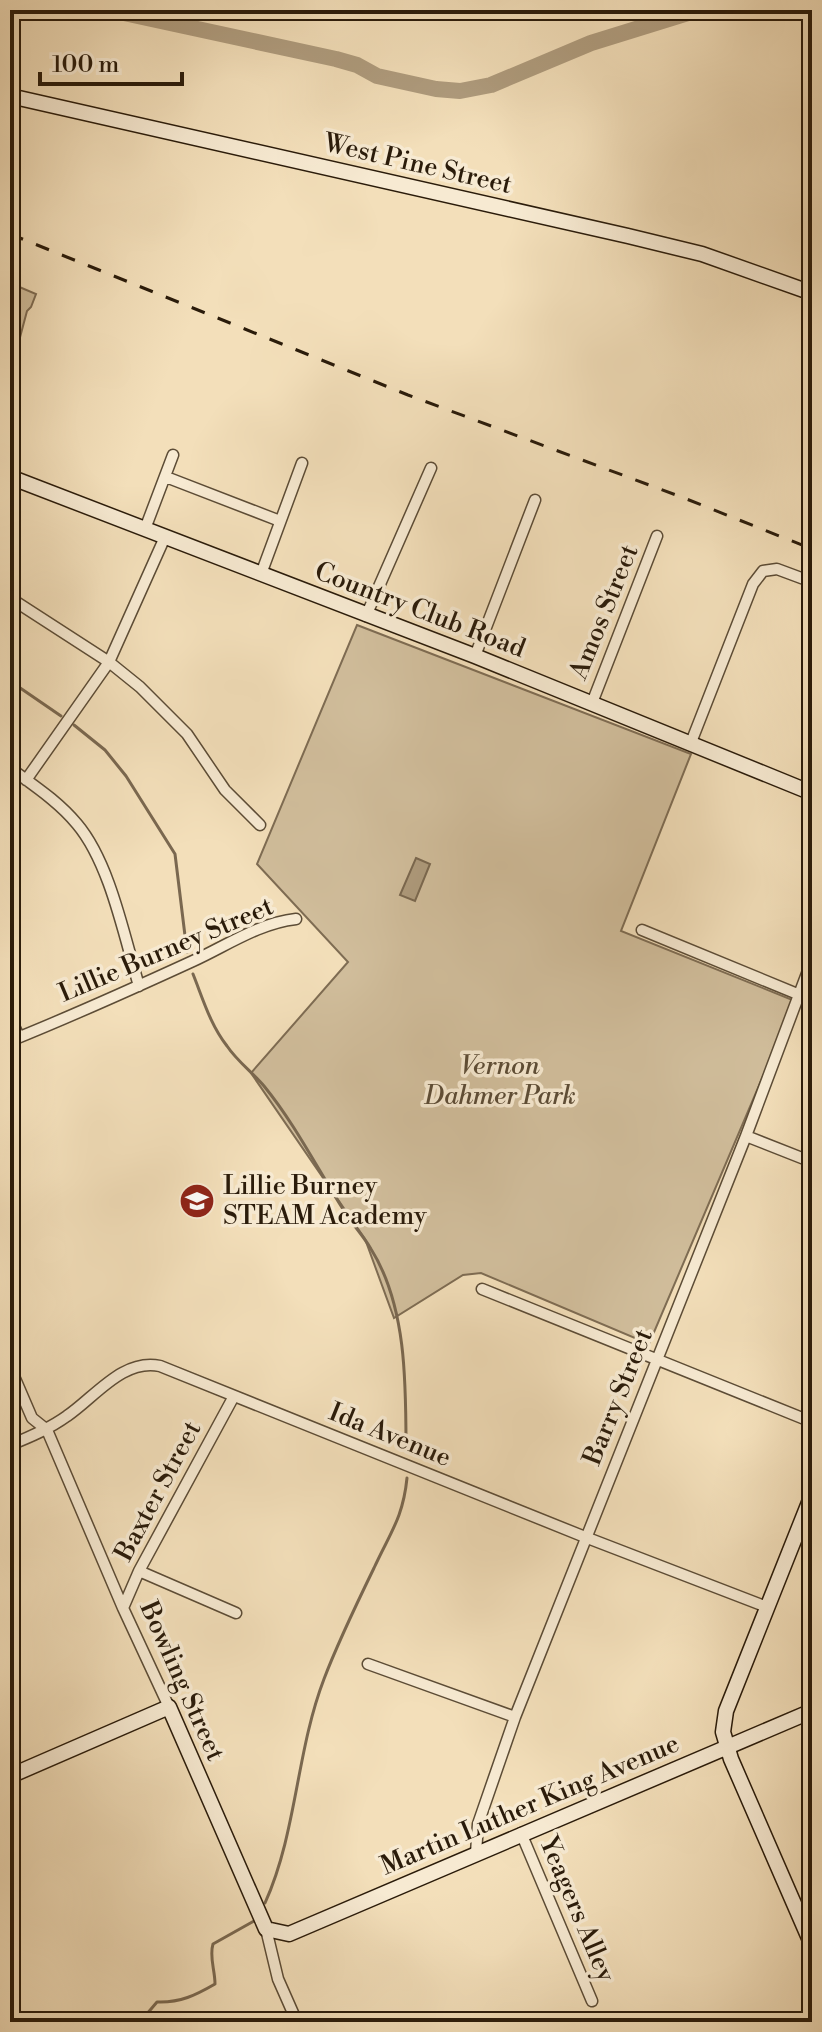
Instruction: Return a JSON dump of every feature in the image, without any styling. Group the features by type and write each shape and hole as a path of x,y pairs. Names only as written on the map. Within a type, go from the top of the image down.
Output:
{"street":[{"name":"West Pine Street","path":"10,96 702,254 812,293"},
{"path":"145,529 173,455"},
{"path":"261,574 302,463"},
{"path":"366,616 431,468"},
{"name":"Country Club Road","path":"10,477 475,656 812,793"},
{"path":"166,477 280,521"},
{"path":"475,656 535,500"},
{"name":"Amos Street","path":"592,703 657,536"},
{"path":"26,780 109,662 165,537"},
{"path":"690,745 753,584 763,571 777,569 812,582"},
{"path":"10,598 109,662 169,714 187,734 225,790 260,825"},
{"path":"10,768 62,808 91,843 101,864 139,986"},
{"name":"Lillie Burney Street","path":"14,1039 139,986 259,929 296,919"},
{"path":"642,930 812,1000"},
{"name":"Barry Street","path":"476,1853 478,1824 515,1717 746,1136 812,960"},
{"path":"10,1017 14,1039"},
{"path":"746,1136 812,1162"},
{"path":"482,1289 812,1422"},
{"name":"Ida Avenue","path":"10,1445 47,1430 128,1370 151,1364 767,1607"},
{"name":"Bowling Street","path":"10,1367 32,1418 47,1430 169,1707 266,1929 278,1979 297,2022"},
{"name":"Baxter Street","path":"123,1608 139,1571 234,1396"},
{"path":"812,1495 808,1518 767,1607 724,1719 723,1732 726,1747 812,1945"},
{"path":"139,1571 236,1613"},
{"path":"368,1664 515,1717"},
{"path":"10,1776 169,1707"},
{"name":"Martin Luther King Avenue","path":"266,1929 289,1934 812,1711"},
{"name":"Yeagers Alley","path":"521,1833 592,2001"}],"green space":[{"path":"10,283 36,294 27,311 10,375"},
{"name":"Vernon Dahmer Park","path":"357,625 691,754 621,931 795,1001 649,1344 481,1273 463,1275 394,1318 365,1239 251,1073 348,962 257,864"}],"shaded area":[{"path":"416,858 430,864 415,901 400,895"}],"waterway":[{"path":"110,10 336,59 357,65 377,76 460,91 491,85 591,43 691,12 707,10"},
{"path":"10,681 61,716"},
{"path":"74,725 105,750 126,776 175,854 187,952"},
{"path":"193,974 221,1038 286,1115 383,1271 392,1295 402,1347 406,1451"},
{"path":"265,1903 284,1848 307,1735 324,1679 395,1525 407,1478"},
{"path":"140,2022 157,2002 188,1998 215,1984 213,1944 254,1921"},
{"path":"10,2014 14,2022"}],"railway":[{"path":"10,234 408,395 812,549"}],"place":[{"name":"Lillie Burney STEAM Academy","path":"197,1201"}]}
